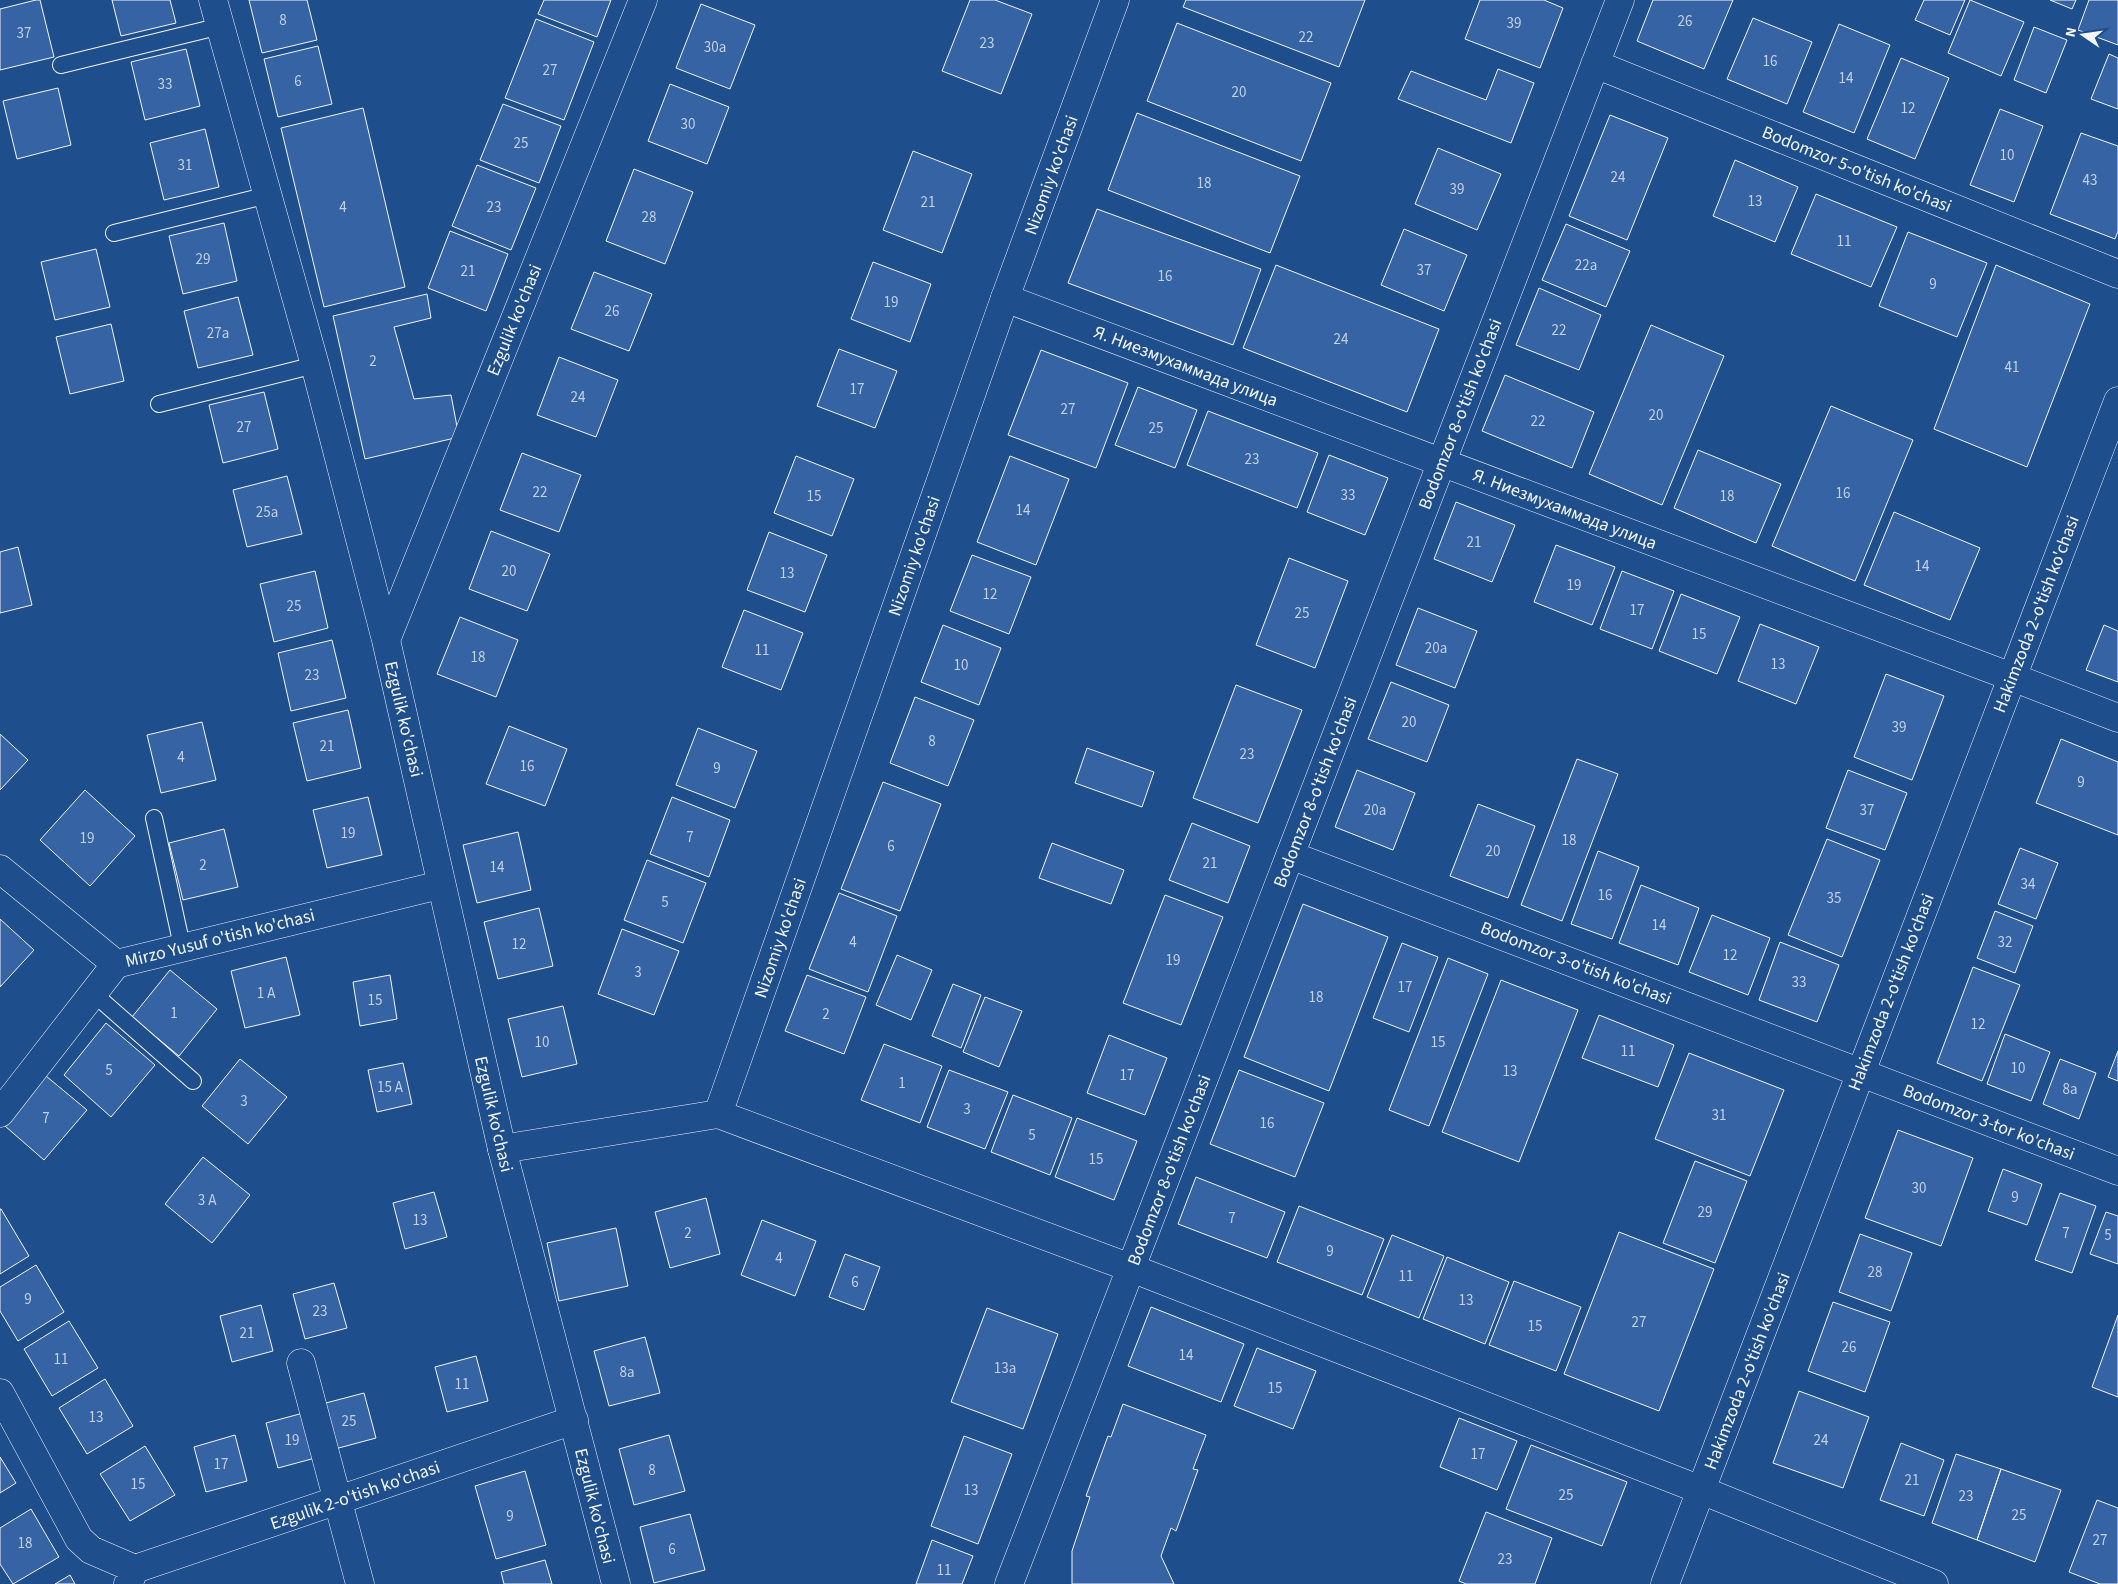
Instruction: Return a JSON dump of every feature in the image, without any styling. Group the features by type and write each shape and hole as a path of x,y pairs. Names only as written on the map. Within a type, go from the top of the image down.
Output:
{"street":[{"name":"Ezgulik ko'chasi","path":"213,0 315,365 386,640 440,885 502,1149 616,1584"},
{"name":"Ezgulik ko'chasi","path":"386,640 642,0"},
{"name":"Nizomiy ko'chasi","path":"718,1114 1005,298 1115,0"},
{"name":"Bodomzor 8-o'tish ko'chasi","path":"1009,1584 1620,0"},
{"name":"Bodomzor 5-o'tish ko'chasi","path":"1595,64 2118,274"},
{"name":"Я. Ниезмухаммада улица","path":"1005,298 2118,718"},
{"name":"Hakimzoda 2-o'tish ko'chasi","path":"1665,1584 2118,401"},
{"name":"Bodomzor 3-o'tish ko'chasi","path":"1290,854 1861,1072"},
{"name":"Mirzo Yusuf o'tish ko'chasi","path":"0,869 116,964 182,946 440,885"},
{"path":"0,1113 116,964"},
{"name":"Bodomzor 3-tor ko'chasi","path":"1861,1072 2118,1171"},
{"path":"502,1149 718,1114 1131,1268 1701,1490 1934,1584"},
{"path":"301,1364 360,1584"},
{"name":"Ezgulik 2-o'tish ko'chasi","path":"0,1393 79,1539 91,1550 131,1576 574,1420"}],"lane":[{"path":"60,65 220,26"},
{"path":"114,232 268,195"},
{"path":"159,404 315,365"},
{"path":"154,818 182,946"},
{"path":"93,993 193,1081"}],"building":[{"path":"40,0 54,57 0,70 0,9"},
{"path":"112,0 170,0 176,23 121,36"},
{"path":"249,0 307,0 317,40 262,53"},
{"path":"544,0 611,0 597,37 538,14"},
{"path":"970,0 995,0 1032,14 1001,94 942,71"},
{"path":"1186,0 1365,0 1339,67 1183,7"},
{"path":"1480,0 1544,0 1563,8 1540,68 1465,39"},
{"path":"1653,0 1733,0 1704,69 1637,41"},
{"path":"1924,0 1965,0 1950,35 1915,20"},
{"path":"1970,0 2024,22 2001,76 1948,53"},
{"path":"2050,0 2076,0 2072,9"},
{"path":"2089,0 2118,0 2118,45 2078,30"},
{"path":"701,4 755,25 730,89 676,68"},
{"path":"1753,18 1812,42 1787,104 1727,79"},
{"path":"536,19 594,42 564,120 505,98"},
{"path":"1177,23 1331,83 1301,161 1147,101"},
{"path":"1839,24 1890,45 1854,133 1803,112"},
{"path":"2034,27 2067,40 2046,93 2014,80"},
{"path":"318,46 332,104 278,117 264,59"},
{"path":"186,49 200,106 145,120 131,62"},
{"path":"2109,54 2118,58 2118,109 2091,99"},
{"path":"1901,58 1949,78 1915,159 1867,139"},
{"path":"1498,69 1534,83 1511,143 1398,99 1411,71 1486,100"},
{"path":"670,84 729,107 707,164 648,141"},
{"path":"58,88 71,145 17,159 3,101"},
{"path":"503,104 561,126 539,183 480,160"},
{"path":"363,108 405,287 324,307 281,128"},
{"path":"2000,109 2043,126 2014,202 1970,185"},
{"path":"1137,113 1300,176 1270,253 1108,190"},
{"path":"1610,115 1668,138 1627,240 1569,216"},
{"path":"205,129 219,187 164,200 150,143"},
{"path":"2081,133 2118,146 2118,231 2115,239 2050,214"},
{"path":"1438,148 1501,174 1477,230 1415,204"},
{"path":"913,151 972,174 942,253 883,230"},
{"path":"1735,160 1798,187 1775,242 1713,216"},
{"path":"477,165 536,188 511,250 452,226"},
{"path":"634,169 693,192 665,264 606,241"},
{"path":"1816,194 1897,227 1871,287 1791,254"},
{"path":"1097,209 1261,269 1233,345 1068,283"},
{"path":"224,223 237,281 183,294 169,236"},
{"path":"1566,224 1630,251 1606,307 1542,280"},
{"path":"1404,229 1467,255 1444,311 1381,285"},
{"path":"450,231 508,254 486,311 428,288"},
{"path":"1908,232 1987,263 1957,337 1879,306"},
{"path":"96,249 110,307 55,320 41,262"},
{"path":"873,262 931,284 910,342 851,319"},
{"path":"1276,265 1439,329 1407,412 1243,348"},
{"path":"1996,265 2090,304 2027,467 1934,429"},
{"path":"594,272 652,294 629,351 571,329"},
{"path":"1539,288 1601,315 1579,370 1516,345"},
{"path":"427,294 431,318 394,327 414,399 451,395 459,437 365,459 333,316"},
{"path":"238,297 253,355 198,368 184,311"},
{"path":"111,324 124,381 70,394 56,337"},
{"path":"1651,325 1724,356 1662,505 1589,474"},
{"path":"839,349 897,371 875,428 817,406"},
{"path":"1041,350 1128,383 1096,468 1008,435"},
{"path":"559,357 618,380 596,437 537,415"},
{"path":"1505,375 1594,412 1572,468 1482,431"},
{"path":"1138,387 1197,410 1175,468 1115,445"},
{"path":"264,392 278,449 223,463 209,405"},
{"path":"1831,406 1913,440 1855,581 1772,546"},
{"path":"1208,411 1318,453 1297,508 1187,465"},
{"path":"1698,450 1781,484 1756,543 1674,508"},
{"path":"522,453 581,475 559,532 500,510"},
{"path":"1329,455 1388,478 1365,535 1307,512"},
{"path":"796,456 854,479 832,536 774,513"},
{"path":"1010,456 1069,479 1036,565 977,542"},
{"path":"287,476 302,534 247,547 233,490"},
{"path":"1456,502 1515,525 1492,582 1434,559"},
{"path":"1894,512 1980,548 1950,620 1864,585"},
{"path":"491,531 550,554 527,611 469,589"},
{"path":"769,532 827,555 805,612 747,590"},
{"path":"1556,545 1615,567 1592,625 1534,602"},
{"path":"18,547 32,605 0,613 0,552"},
{"path":"972,555 1031,577 1009,634 950,611"},
{"path":"1289,558 1348,581 1315,668 1256,645"},
{"path":"315,571 328,628 274,642 260,584"},
{"path":"1622,571 1674,591 1652,649 1600,629"},
{"path":"1681,594 1740,617 1717,674 1659,651"},
{"path":"1418,608 1477,631 1455,688 1396,665"},
{"path":"744,610 803,633 781,690 722,667"},
{"path":"460,617 518,640 496,697 437,674"},
{"path":"1760,624 1819,647 1796,704 1738,681"},
{"path":"943,625 1001,648 979,705 921,682"},
{"path":"2104,625 2118,631 2118,682 2086,670"},
{"path":"332,640 346,698 291,711 278,653"},
{"path":"1886,674 1944,696 1912,780 1854,757"},
{"path":"1391,682 1449,705 1427,762 1368,739"},
{"path":"1236,685 1302,710 1258,823 1193,798"},
{"path":"915,697 974,720 948,786 890,763"},
{"path":"348,710 361,768 307,781 293,723"},
{"path":"202,722 216,780 161,793 147,735"},
{"path":"509,726 567,749 545,806 486,784"},
{"path":"698,728 757,751 735,808 676,785"},
{"path":"0,734 28,760 0,790"},
{"path":"2061,739 2118,762 2118,835 2036,803"},
{"path":"1087,748 1154,772 1142,807 1075,783"},
{"path":"1577,759 1618,774 1562,921 1521,905"},
{"path":"1357,770 1415,793 1393,850 1335,827"},
{"path":"1848,770 1907,793 1885,850 1826,828"},
{"path":"883,782 941,804 900,911 841,889"},
{"path":"85,790 135,836 90,886 40,840"},
{"path":"368,797 382,855 327,868 313,810"},
{"path":"672,797 730,820 709,877 650,854"},
{"path":"1478,804 1535,826 1508,898 1450,876"},
{"path":"1192,823 1250,846 1228,903 1169,880"},
{"path":"224,829 238,887 183,900 169,843"},
{"path":"518,832 531,890 477,903 463,845"},
{"path":"1827,839 1880,860 1842,957 1788,935"},
{"path":"1052,843 1124,870 1111,904 1039,878"},
{"path":"2020,848 2058,863 2036,919 1998,904"},
{"path":"1598,851 1639,867 1612,939 1571,924"},
{"path":"647,860 706,883 683,943 624,920"},
{"path":"1641,885 1699,908 1678,965 1619,943"},
{"path":"839,893 897,916 868,992 809,969"},
{"path":"1165,895 1223,917 1181,1025 1123,1003"},
{"path":"1303,904 1388,937 1329,1091 1244,1057"},
{"path":"539,908 553,966 498,979 484,922"},
{"path":"1995,911 2033,926 2015,973 1977,958"},
{"path":"1712,915 1770,938 1748,995 1689,972"},
{"path":"0,919 34,950 0,987"},
{"path":"622,929 679,951 654,1015 598,994"},
{"path":"1780,942 1839,965 1817,1022 1759,1000"},
{"path":"1402,943 1438,957 1409,1032 1373,1018"},
{"path":"897,955 932,970 911,1020 876,1005"},
{"path":"286,957 300,1015 245,1028 231,971"},
{"path":"1448,958 1488,974 1429,1126 1389,1110"},
{"path":"1973,967 2020,985 1982,1081 1937,1063"},
{"path":"170,970 217,1009 179,1056 132,1017"},
{"path":"390,975 397,1019 360,1026 353,982"},
{"path":"807,975 866,997 844,1054 785,1031"},
{"path":"1501,980 1578,1010 1519,1162 1442,1132"},
{"path":"953,984 981,995 961,1048 932,1036"},
{"path":"985,997 1022,1011 999,1067 963,1052"},
{"path":"563,1006 577,1064 522,1077 508,1019"},
{"path":"1599,1015 1674,1045 1658,1087 1582,1058"},
{"path":"106,1023 155,1065 111,1117 64,1075"},
{"path":"2005,1034 2050,1052 2031,1101 1987,1084"},
{"path":"1109,1035 1167,1058 1145,1115 1087,1093"},
{"path":"884,1044 942,1066 920,1123 861,1100"},
{"path":"2118,1051 2118,1081 2108,1077"},
{"path":"1689,1053 1784,1090 1750,1176 1655,1139"},
{"path":"240,1059 287,1097 248,1144 202,1106"},
{"path":"2060,1059 2096,1073 2079,1119 2043,1104"},
{"path":"403,1063 412,1104 377,1112 368,1070"},
{"path":"949,1070 1008,1092 985,1149 927,1127"},
{"path":"1239,1070 1324,1103 1295,1177 1210,1144"},
{"path":"46,1076 87,1110 44,1160 5,1126"},
{"path":"1013,1095 1072,1118 1050,1175 991,1152"},
{"path":"1077,1118 1137,1141 1114,1200 1055,1177"},
{"path":"1898,1130 1973,1158 1941,1246 1865,1218"},
{"path":"203,1157 250,1195 212,1243 165,1204"},
{"path":"1695,1161 1747,1181 1715,1263 1663,1243"},
{"path":"2003,1169 2042,1184 2027,1225 1988,1211"},
{"path":"1196,1177 1285,1212 1267,1258 1178,1224"},
{"path":"434,1192 447,1237 405,1249 393,1203"},
{"path":"2060,1193 2096,1206 2072,1273 2035,1260"},
{"path":"706,1198 720,1254 670,1268 655,1212"},
{"path":"1299,1206 1384,1239 1362,1295 1277,1262"},
{"path":"0,1209 29,1256 0,1274"},
{"path":"2106,1212 2118,1216 2118,1264 2090,1254"},
{"path":"762,1220 816,1241 795,1296 741,1275"},
{"path":"616,1228 628,1286 559,1301 547,1243"},
{"path":"1619,1232 1714,1269 1659,1411 1564,1374"},
{"path":"1860,1234 1912,1253 1891,1311 1839,1292"},
{"path":"1392,1235 1444,1256 1419,1318 1367,1297"},
{"path":"845,1254 880,1267 864,1310 829,1297"},
{"path":"1447,1257 1509,1282 1485,1344 1423,1319"},
{"path":"36,1265 64,1312 18,1341 0,1311 0,1287"},
{"path":"1514,1281 1581,1307 1556,1371 1489,1345"},
{"path":"334,1283 347,1328 305,1339 293,1294"},
{"path":"1833,1302 1890,1322 1865,1392 1808,1371"},
{"path":"261,1305 273,1351 232,1362 220,1316"},
{"path":"1151,1307 1244,1344 1221,1402 1128,1366"},
{"path":"987,1308 1058,1334 1023,1429 951,1402"},
{"path":"2118,1315 2118,1397 2092,1387"},
{"path":"69,1321 98,1368 52,1396 24,1349"},
{"path":"645,1337 660,1393 609,1406 594,1351"},
{"path":"1257,1348 1316,1371 1293,1429 1234,1406"},
{"path":"476,1356 488,1401 447,1412 435,1367"},
{"path":"105,1379 133,1426 87,1454 59,1408"},
{"path":"1799,1391 1869,1417 1843,1488 1773,1463"},
{"path":"364,1393 376,1438 335,1449 322,1404"},
{"path":"1123,1404 1206,1435 1193,1469 1198,1470 1176,1531 1171,1528 1161,1556 1174,1584 1072,1584 1072,1551 1090,1497 1086,1496 1108,1436 1111,1437"},
{"path":"307,1412 319,1457 278,1468 266,1423"},
{"path":"1459,1418 1517,1441 1497,1490 1440,1467"},
{"path":"235,1435 247,1481 206,1492 194,1447"},
{"path":"669,1435 685,1491 634,1505 619,1449"},
{"path":"964,1436 1012,1454 978,1544 931,1526"},
{"path":"1901,1443 1944,1460 1924,1516 1880,1500"},
{"path":"1531,1445 1627,1482 1602,1546 1506,1509"},
{"path":"145,1446 175,1495 130,1521 100,1474"},
{"path":"1956,1454 2001,1469 1977,1540 1932,1523"},
{"path":"0,1457 16,1483 0,1493"},
{"path":"2001,1469 2061,1490 2035,1562 1977,1540"},
{"path":"525,1471 546,1545 496,1559 475,1486"},
{"path":"2097,1500 2118,1508 2118,1584 2100,1584 2069,1572"},
{"path":"31,1509 59,1557 13,1584 0,1564 0,1528"},
{"path":"1486,1512 1552,1538 1535,1584 1466,1584 1459,1581"},
{"path":"690,1514 705,1570 654,1583 640,1527"},
{"path":"932,1540 973,1556 962,1584 916,1584"},
{"path":"545,1560 552,1584 504,1584 501,1572"},
{"path":"70,1575 75,1584 55,1584"}]}
